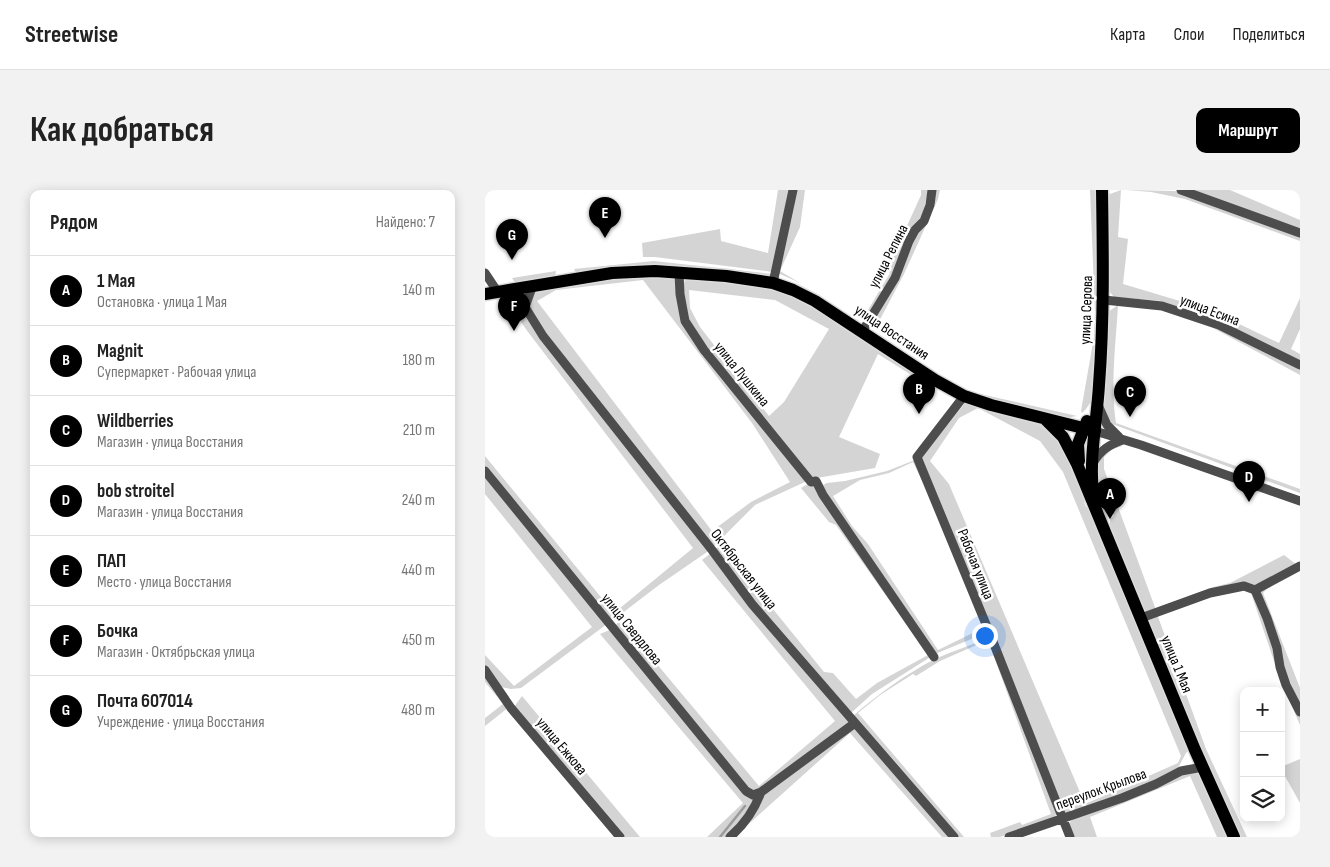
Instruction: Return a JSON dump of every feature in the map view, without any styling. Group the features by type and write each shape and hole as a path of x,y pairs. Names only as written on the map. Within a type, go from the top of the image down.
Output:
{"main road":[{"name":"улица Серова","path":"1089,430 1099,385 1104,300 1102,190"},
{"name":"улица Восстания","path":"497,291 612,273 655,271 726,276 773,283 815,301 935,380 964,396 991,405 1089,430"},
{"path":"1063,423 1086,415 1095,404"},
{"name":"улица 1 Мая","path":"1044,418 1063,437 1084,479 1234,837"},
{"path":"1084,479 1079,459 1078,444 1089,430"},
{"name":"улица 1 Мая","path":"1089,430 1094,502"}],"street":[{"path":"773,283 793,190"},
{"name":"улица Репина","path":"862,332 895,278 915,230 924,221 930,205 932,190"},
{"path":"1181,190 1300,234"},
{"name":"Октябрьская улица","path":"485,273 497,291 525,307 543,336 712,550 752,604 954,837"},
{"name":"улица Лушкина","path":"679,273 680,294 685,321 710,357 813,481 934,657"},
{"path":"525,307 533,285"},
{"name":"улица Есина","path":"1104,300 1162,306 1219,325 1300,365"},
{"name":"Рабочая улица","path":"964,396 917,458 990,634 1070,837"},
{"path":"1092,465 1102,450 1111,444 1123,440 1107,425 1095,404"},
{"name":"улица Восстания","path":"1089,430 1300,501"},
{"name":"улица Свердлова","path":"485,471 746,791 753,795 761,792"},
{"path":"1255,590 1300,566"},
{"path":"1141,618 1210,593 1244,586 1255,590 1277,648 1280,667 1286,685 1300,712"},
{"name":"улица Ежкова","path":"485,670 511,708 620,837"},
{"path":"730,837 739,829 755,808 761,792 855,723"},
{"name":"переулок Крылова","path":"1009,837 1139,791 1181,771 1203,766"}],"shaded area":[{"path":"778,190 790,190 773,272 643,257 642,243 720,229 721,241 768,253"},
{"path":"796,190 805,190 800,227 780,271 800,283 778,273"},
{"path":"921,190 928,190 919,223 903,258 865,322 862,320 890,273 887,270 921,195"},
{"path":"934,190 940,190 938,199 904,274 875,329 870,324"},
{"path":"1090,190 1098,190 1100,299 1092,400 1082,413 1094,337 1095,312"},
{"path":"1121,190 1118,237 1128,239 1123,284 1210,310 1279,343 1300,298 1300,329 1291,349 1300,354 1300,361 1221,323 1161,301 1114,297 1109,291 1107,195"},
{"path":"1126,190 1175,191 1300,237 1300,241 1185,199 1151,192"},
{"path":"1192,190 1230,190 1300,220 1300,230"},
{"path":"654,261 772,274 768,278 577,274 574,269"},
{"path":"556,271 555,278 516,284 512,278"},
{"path":"672,276 676,281 682,322 807,481 755,505 713,547 546,334 529,308 535,292 539,288 612,277","holes":["643,280 752,423 790,482 751,502 712,531 537,301 556,290"]},
{"path":"687,278 766,286 795,295 915,373 913,376 878,354 839,437 880,454 875,468 811,479 711,355 687,319 683,284","holes":["689,290 775,300 829,329 784,402 769,416 700,327 690,308"]},
{"path":"502,295 506,295 523,311 710,550 659,585 612,621 485,468 485,456 614,613 693,548 528,332"},
{"path":"1118,305 1113,379 1116,423 1300,489 1300,493 1112,424 1107,417 1103,403 1108,312"},
{"path":"1155,308 1218,327 1300,368 1300,375 1213,328"},
{"path":"920,364 963,389 1077,416 1065,418 990,400 962,390"},
{"path":"969,402 1042,422 1060,437 1086,501 1084,502 1086,507 1088,507 1191,748 1178,768 1155,781 1121,795 1063,814 921,458 965,403","holes":["978,408 1040,441 1063,472 1181,756 1178,763 1085,804 949,484 930,461 959,418"]},
{"path":"1117,444 1122,446 1113,449 1104,457 1104,469 1156,610 1144,614 1110,532 1110,519 1114,516 1111,508 1106,510 1096,497 1096,468 1101,455"},
{"path":"915,460 927,491 913,462 889,473 860,480 833,496 852,526 868,544 938,650 983,628 986,633 935,654 828,497 823,485 887,471"},
{"path":"485,476 607,624 521,688 501,687 485,666 485,655 514,686 592,627 485,494"},
{"path":"811,482 817,486 932,656 872,694 850,714 753,603 714,550 721,545 824,672 833,673 856,699 877,683 928,655 836,525 829,522 801,488"},
{"path":"711,553 852,722 753,792 748,789 615,626 620,620 759,786 835,721 702,560"},
{"path":"1284,555 1297,565 1255,587 1159,607 1213,587 1230,583"},
{"path":"1300,571 1263,593 1300,688 1300,707 1288,684 1260,597 1261,591"},
{"path":"1244,588 1253,592 1300,716 1300,725 1280,679 1251,593"},
{"path":"1157,614 1206,749 1247,837 1238,837 1146,619"},
{"path":"612,629 745,792 758,795 754,806 727,837 707,837 743,803 600,634"},
{"path":"989,638 1058,813 1054,817 1000,837 991,837 990,833 1020,822 1022,825 1051,814 988,640 940,661 916,676 913,674 880,695 858,713 964,837 958,837 853,716 872,700 913,671 935,659"},
{"path":"485,674 509,707 485,726 485,718 503,704 485,682"},
{"path":"522,696 640,837 623,837 514,707"},
{"path":"854,726 950,837 942,837 850,733 741,831 763,793"},
{"path":"1300,759 1300,803 1285,776 1285,765"},
{"path":"1200,772 1230,837 1217,837 1190,776 1090,817 1097,837 1073,837 1069,825 1074,818 1182,774"}],"waterway":[{"path":"720,837 745,806"}],"place":[{"name":"ПАП","path":"605,238"},
{"name":"Почта 607014","path":"512,260"},
{"name":"Бочка","path":"514,331"},
{"name":"Magnit","path":"919,414"},
{"name":"Wildberries","path":"1130,417"},
{"name":"bob stroitel","path":"1249,502"},
{"name":"1 Мая","path":"1110,519"}]}
